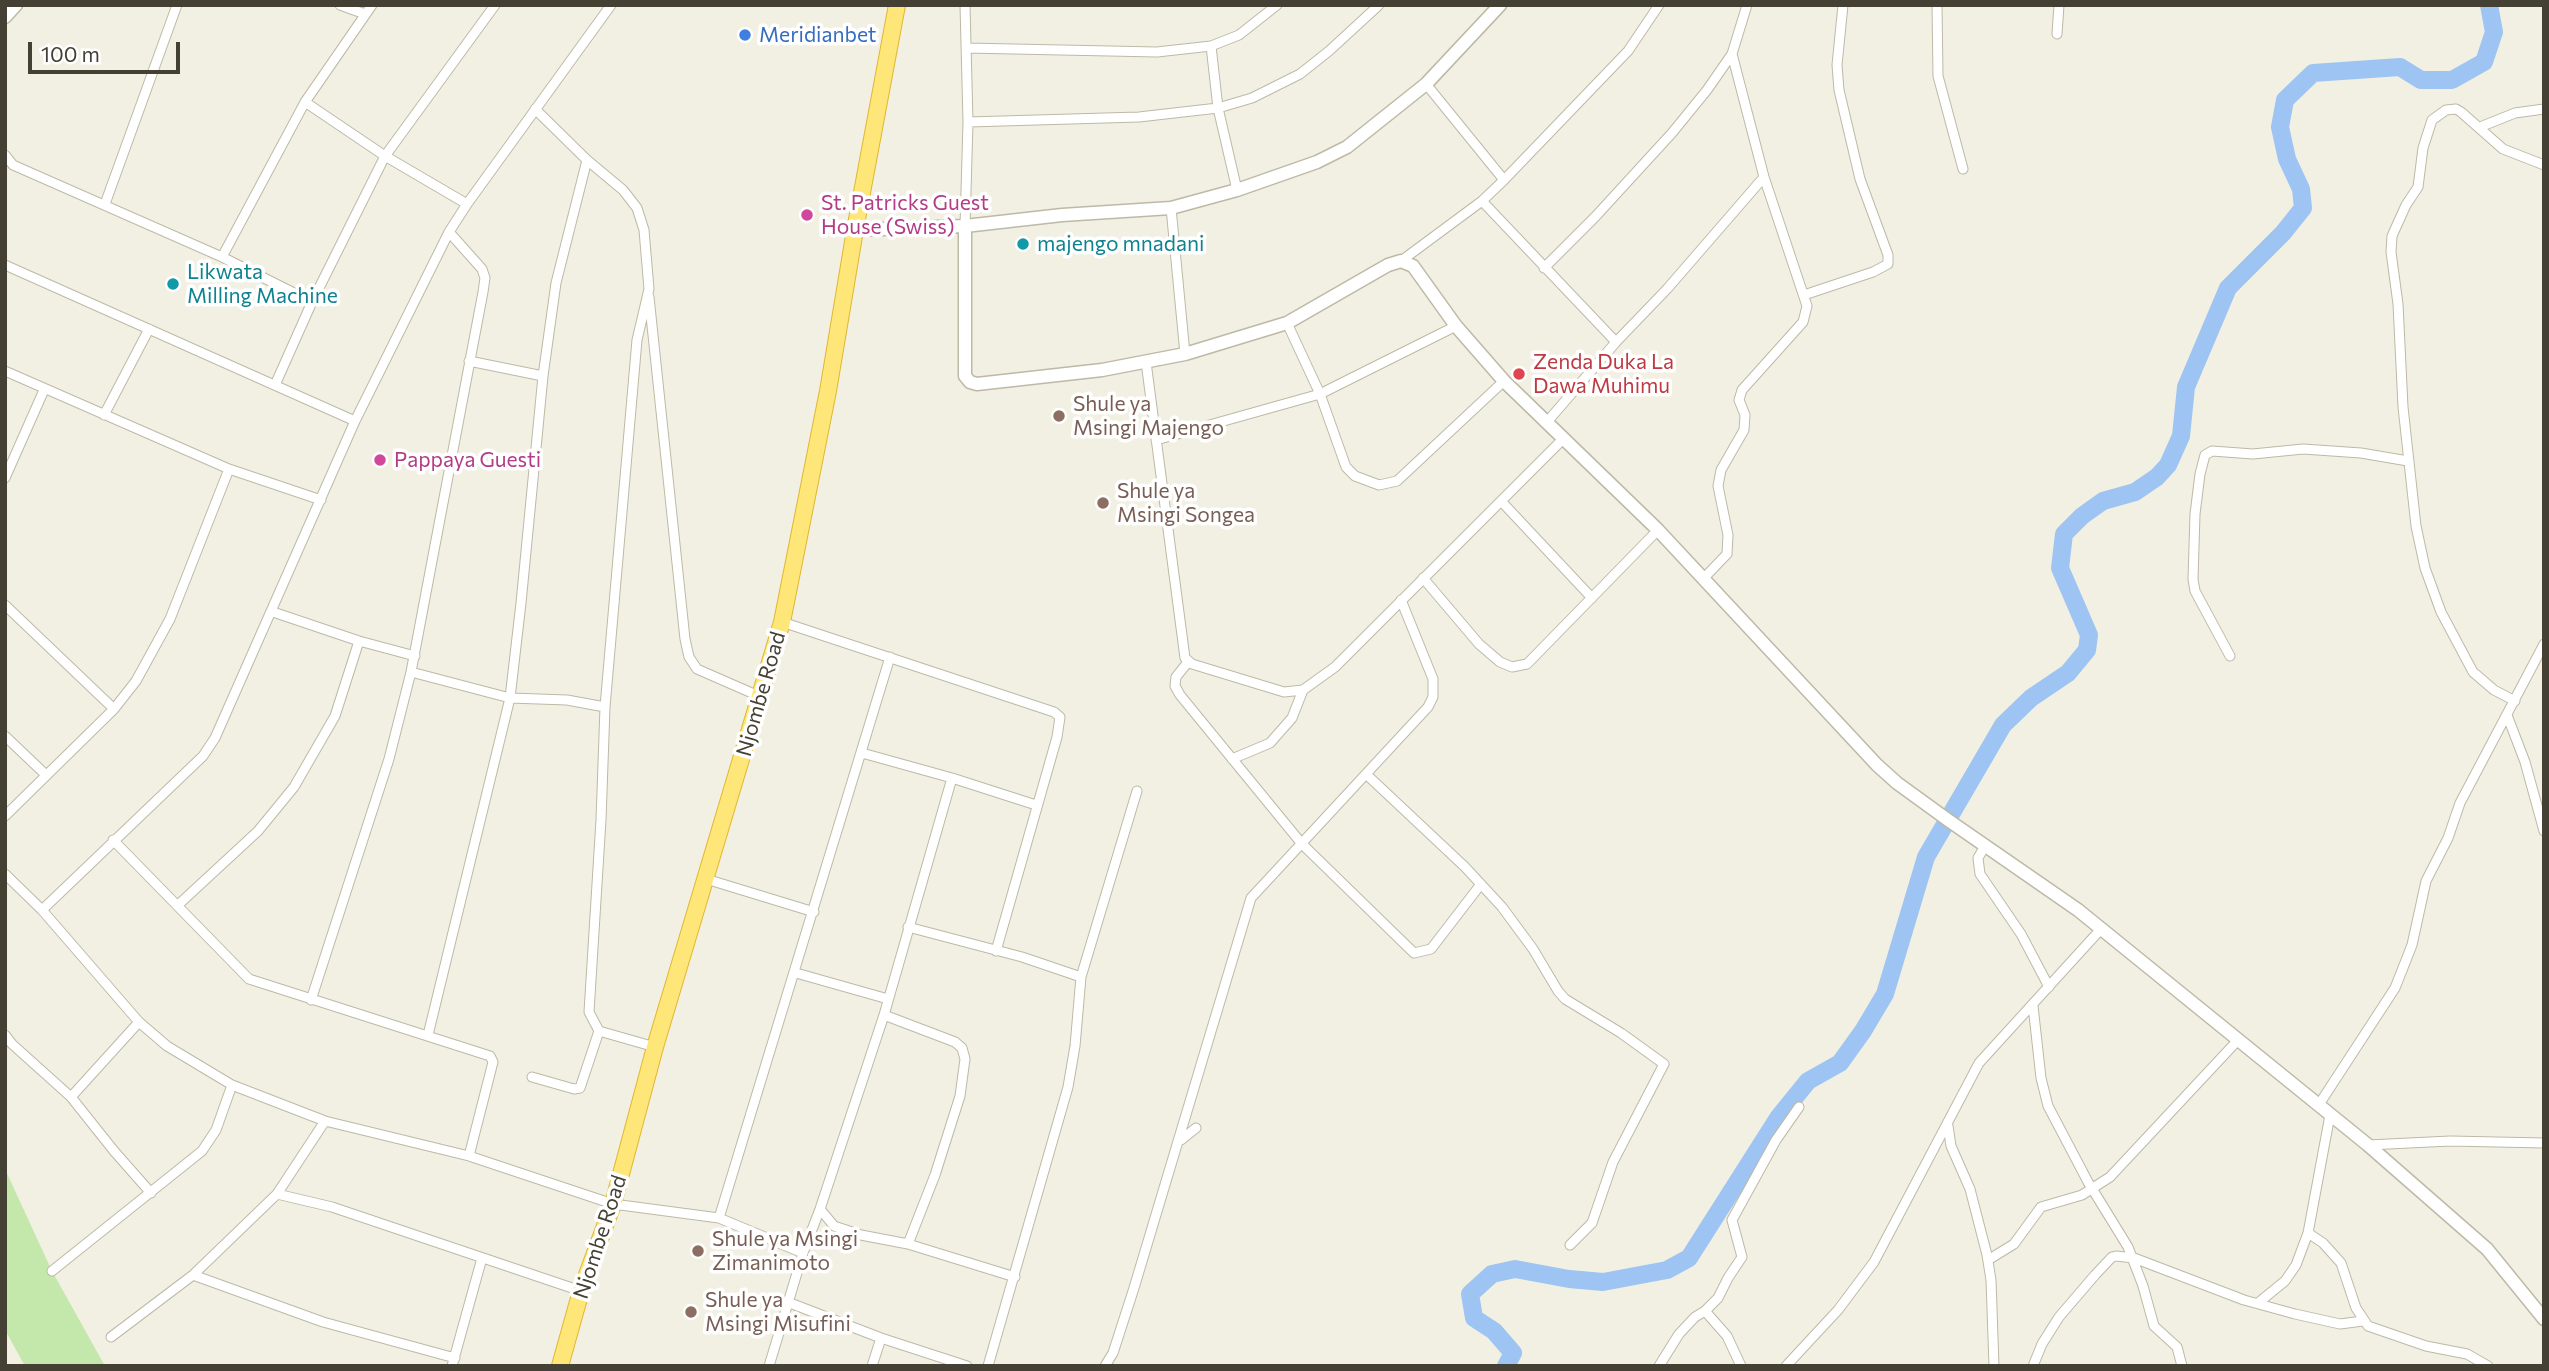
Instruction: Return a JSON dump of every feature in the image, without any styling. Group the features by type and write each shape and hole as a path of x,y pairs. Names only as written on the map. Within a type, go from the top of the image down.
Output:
{"highway":[{"name":"Njombe Road","path":"560,1366 581,1290 613,1204 655,1047 782,622 828,391 897,5"}],"street":[{"path":"5,17 16,5"},
{"path":"105,204 177,5"},
{"path":"341,5 365,14"},
{"path":"222,257 305,102 372,5"},
{"path":"275,385 312,302 384,156 495,5"},
{"path":"42,910 202,756 215,738 273,612 355,421 449,232 611,5"},
{"path":"965,5 968,122 965,376 970,382 978,384 1102,370 1185,354 1287,323 1374,272 1401,261 1482,201 1504,180 1628,51 1660,5"},
{"path":"966,48 1157,52 1211,46 1239,35 1277,5"},
{"path":"968,122 1139,117 1218,108 1252,98 1300,74 1379,5"},
{"path":"855,230 965,226 1062,215 1171,208 1237,190 1317,162 1347,147 1426,85 1500,5"},
{"path":"1544,268 1672,133 1707,90 1732,54 1747,5"},
{"path":"1804,295 1873,272 1888,264 1888,255 1860,179 1839,90 1838,65 1843,5"},
{"path":"1937,5 1938,76 1963,169"},
{"path":"2057,34 2059,5"},
{"path":"1211,46 1218,108 1237,190"},
{"path":"1703,579 1727,554 1728,535 1718,486 1721,470 1744,430 1745,415 1739,400 1742,390 1803,322 1807,306 1764,177 1732,54"},
{"path":"1426,85 1504,180"},
{"path":"305,102 384,156 467,204"},
{"path":"2480,127 2515,113 2544,108"},
{"path":"535,109 587,160 623,190 637,208 644,230 689,657 697,668 761,697"},
{"path":"2515,701 2494,690 2473,672 2436,600 2425,568 2416,526 2403,407 2398,303 2391,252 2392,236 2406,205 2418,187 2423,148 2432,120 2446,110 2456,110 2480,127 2502,149 2544,165"},
{"path":"5,155 9,169 105,204 222,257 312,302"},
{"path":"428,1035 510,698 522,603 543,376 556,283 587,160"},
{"path":"1547,422 1764,177"},
{"path":"1482,201 1616,342"},
{"path":"1171,208 1185,354"},
{"path":"311,1000 389,759 415,656 485,278 478,263 449,232"},
{"path":"1401,261 1413,266 1456,326 1504,381 1658,530 1887,774 2078,910 2368,1145 2487,1249 2544,1319"},
{"path":"5,265 355,421"},
{"path":"649,289 637,340 605,707 589,1004 592,1020 599,1031 655,1047"},
{"path":"1287,323 1320,394 1346,467 1355,475 1379,485 1397,481 1504,381"},
{"path":"1156,440 1320,394 1456,326"},
{"path":"104,415 149,329"},
{"path":"469,361 543,376"},
{"path":"1146,362 1183,652 1188,662 1284,692 1303,691"},
{"path":"5,371 229,469 321,500"},
{"path":"5,478 44,390"},
{"path":"1232,759 1270,743 1292,718 1303,691 1335,667 1563,439"},
{"path":"2230,656 2195,591 2193,579 2195,514 2205,455 2212,451 2253,454 2303,449 2361,453 2409,461"},
{"path":"5,816 114,709 136,681 170,619 229,469"},
{"path":"1501,501 1592,598"},
{"path":"1423,578 1479,644 1500,662 1512,667 1527,664 1658,530"},
{"path":"1105,1366 1117,1340 1180,1141 1251,898 1428,707 1433,697 1433,679 1401,600"},
{"path":"5,605 114,709"},
{"path":"273,612 359,641 415,656"},
{"path":"782,622 1060,716 1057,737 996,951"},
{"path":"178,905 258,831 294,787 335,716 359,641"},
{"path":"2318,1106 2395,988 2412,945 2427,881 2448,838 2460,803 2544,644"},
{"path":"719,1218 796,973 890,657"},
{"path":"1188,662 1176,677 1176,690 1302,844 1414,953 1431,949 1481,884"},
{"path":"411,672 510,698 567,700 605,707"},
{"path":"2507,715 2539,793 2544,831"},
{"path":"5,737 46,775"},
{"path":"862,753 1036,805"},
{"path":"1366,774 1502,907 1533,948 1565,999 1621,1033 1664,1064 1613,1162 1592,1223 1570,1245"},
{"path":"768,1366 803,1253 884,1014 952,778"},
{"path":"988,1366 1068,1087 1081,977 1138,791"},
{"path":"113,840 249,979 488,1055 492,1059 469,1156"},
{"path":"1985,846 1979,858 1980,874 2021,934 2049,988"},
{"path":"5,874 42,910 139,1022 167,1046 232,1085 325,1121 469,1156 613,1204 719,1218 803,1253"},
{"path":"706,879 814,912"},
{"path":"908,927 1081,977"},
{"path":"1786,1366 1838,1310 1874,1262 1979,1063 2101,929"},
{"path":"796,973 888,999"},
{"path":"2033,1006 2041,1077 2048,1106 2134,1258 2154,1326 2178,1347 2182,1366"},
{"path":"884,1014 955,1042 962,1048 965,1059 960,1096 935,1175 908,1244"},
{"path":"71,1097 139,1022"},
{"path":"533,1077 580,1088 599,1031"},
{"path":"5,1035 71,1097 151,1193"},
{"path":"1988,1260 2014,1244 2042,1207 2082,1195 2117,1170 2238,1040"},
{"path":"52,1271 202,1151 216,1130 232,1085"},
{"path":"1659,1366 1679,1334 1718,1298 1742,1257 1732,1220 1776,1139 1799,1107"},
{"path":"2258,1303 2284,1281 2296,1265 2308,1233 2330,1115"},
{"path":"111,1337 193,1275 277,1194 325,1121"},
{"path":"1949,1121 1948,1135 1951,1146 1970,1189 1988,1260 1994,1366"},
{"path":"1180,1141 1196,1128"},
{"path":"2368,1145 2450,1141 2544,1143"},
{"path":"277,1194 332,1207 581,1290"},
{"path":"820,1209 834,1226 861,1235 908,1244 1015,1277"},
{"path":"2308,1233 2323,1243 2341,1263 2362,1321 2368,1326 2426,1346 2467,1354 2485,1365"},
{"path":"2033,1366 2059,1317 2101,1268 2116,1256 2134,1258 2225,1293 2332,1323 2362,1321"},
{"path":"193,1275 323,1322 454,1362 482,1258"},
{"path":"789,1303 881,1338 967,1366"},
{"path":"1705,1311 1727,1336 1741,1366"},
{"path":"872,1366 881,1338"}],"green space":[{"path":"5,1169 52,1271 105,1366 25,1366 5,1330"}],"waterway":[{"path":"1506,1366 1513,1353 1494,1331 1474,1318 1470,1294 1492,1274 1515,1269 1603,1282 1667,1270 1689,1258 1778,1118 1808,1081 1840,1063 1863,1031 1885,994 1926,857 2003,725 2031,698 2068,673 2087,650 2089,635 2060,568 2064,534 2082,516 2103,501 2135,492 2157,477 2168,465 2181,436 2186,387 2228,288 2283,233 2303,208 2301,189 2287,159 2280,127 2285,100 2313,73 2400,67 2421,80 2452,80 2484,62 2494,32 2489,5"}],"place":[{"name":"Meridianbet","path":"745,35"},
{"name":"St. Patricks Guest House (Swiss)","path":"807,215"},
{"name":"majengo mnadani","path":"1023,244"},
{"name":"Likwata Milling Machine","path":"173,284"},
{"name":"Zenda Duka La Dawa Muhimu","path":"1519,374"},
{"name":"Shule ya Msingi Majengo","path":"1059,416"},
{"name":"Pappaya Guesti","path":"380,460"},
{"name":"Shule ya Msingi Songea","path":"1103,503"},
{"name":"Shule ya Msingi Zimanimoto","path":"698,1251"},
{"name":"Shule ya Msingi Misufini","path":"691,1312"}]}
